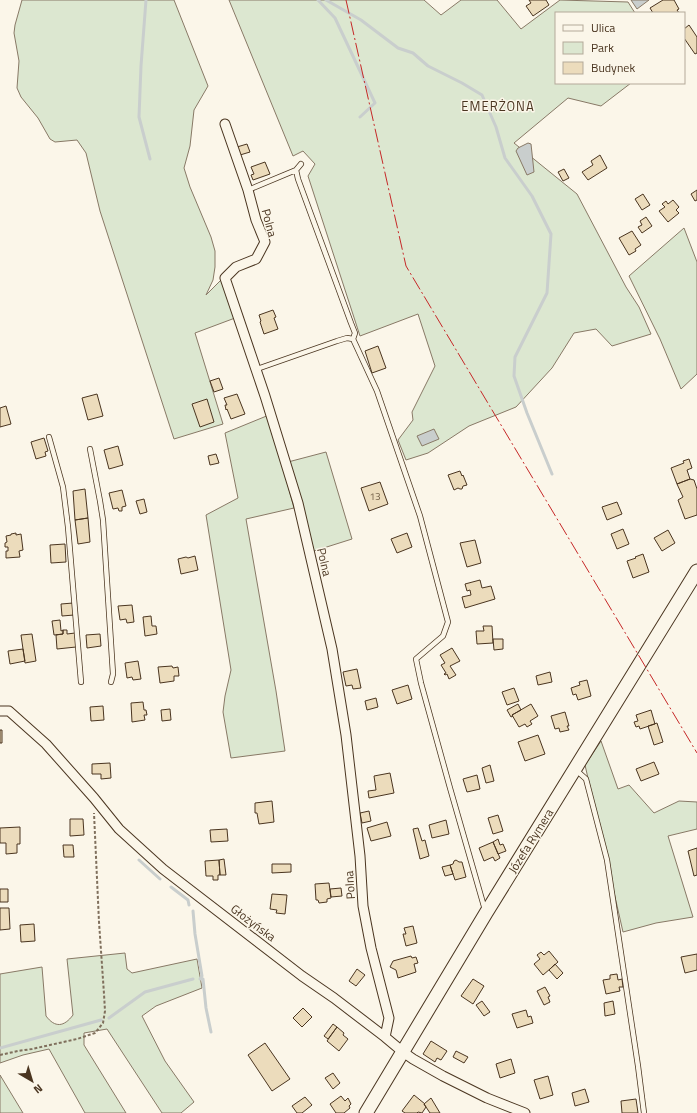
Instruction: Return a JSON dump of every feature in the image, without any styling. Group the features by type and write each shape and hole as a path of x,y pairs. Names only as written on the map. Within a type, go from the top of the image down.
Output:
{"street":[{"name":"Polna","path":"225,124 248,190 256,220 265,242 256,259 236,267 225,278 266,396 298,504 332,650 346,735 360,856 363,906 371,948 389,1018 385,1037"},
{"name":"Józefa Rymera","path":"366,1113 486,914 697,571"},
{"name":"Głożyńska","path":"0,711 9,710 46,744 94,798 119,829 162,868 302,976 420,1064 487,1098 525,1113"}],"lane":[{"path":"248,190 296,170 301,164"},
{"path":"296,170 355,333 353,339 377,391 420,516 448,622 443,636 416,659 421,683 486,914"},
{"path":"256,369 346,338 353,339"},
{"path":"49,437 63,487 68,527 81,682"},
{"path":"90,449 103,520 113,674 111,682"},
{"path":"575,769 586,779 607,860 644,1113"}],"path":[{"path":"0,1055 18,1050 32,1049 77,1039 95,1032 103,1023 104,994 99,922 94,798"}],"green space":[{"path":"22,0 174,0 208,86 194,110 190,146 184,168 215,251 213,280 206,295 222,279 235,318 195,333 223,424 174,439 100,211 86,153 77,140 55,142 50,139 38,118 21,97 17,88 19,61 14,33"},
{"path":"229,0 424,0 441,15 461,0 497,0 521,29 560,0 628,2 634,12 555,12 555,84 630,84 601,106 568,98 514,143 577,194 626,287 639,307 651,334 612,346 596,329 574,333 552,368 516,407 469,426 428,453 406,460 398,440 413,420 412,412 435,366 418,314 360,336 308,176 315,164 303,151 293,156"},
{"path":"684,228 697,262 697,374 681,389 660,339 629,276"},
{"path":"269,415 294,508 246,519 285,751 231,758 223,712 231,670 206,515 238,498 225,433"},
{"path":"326,452 352,539 314,551 288,462"},
{"path":"601,741 618,789 629,785 654,813 679,801 697,802 697,829 668,836 693,917 656,923 623,932 585,765"},
{"path":"125,953 127,969 132,973 197,959 202,988 156,1006 142,1016 165,1061 194,1102 181,1113 162,1113 107,1029 84,1033 84,1045 126,1113 85,1113 49,1049 23,1055 0,1063 0,974 42,967 46,1016 53,1023 63,1024 73,1015 67,959"},
{"path":"0,1075 23,1113 0,1113"}],"shaded area":[{"path":"631,0 649,0 637,9"},
{"path":"528,143 531,144 534,172 527,175 516,151 518,148"},
{"path":"434,429 439,439 422,446 417,436"}],"building":[{"path":"529,0 546,0 549,5 533,16 526,6 531,3"},
{"path":"663,0 674,0 679,9 677,10 678,12 652,12 650,8"},
{"path":"689,25 697,37 697,53 695,54 685,39 685,28"},
{"path":"247,144 250,152 240,155 237,147"},
{"path":"600,155 607,168 588,180 582,172 593,165 591,161"},
{"path":"265,162 270,174 253,180 251,175 254,174 251,167"},
{"path":"564,169 569,178 563,181 558,172"},
{"path":"697,190 697,200 695,201 691,194"},
{"path":"643,194 650,205 642,210 635,199"},
{"path":"673,200 679,207 676,210 679,213 668,222 659,211 665,207 662,204 666,201 668,204"},
{"path":"646,217 652,226 642,233 638,227 642,225 640,221"},
{"path":"632,231 641,245 635,249 636,251 629,255 619,238"},
{"path":"273,310 278,329 264,334 259,315"},
{"path":"378,346 386,368 372,373 365,351"},
{"path":"219,378 223,389 214,392 210,381"},
{"path":"97,394 103,416 88,420 82,398"},
{"path":"237,394 245,414 231,419 227,409 226,410 225,405 227,405 224,398"},
{"path":"207,399 214,422 200,427 192,404"},
{"path":"6,406 11,424 0,427 0,408"},
{"path":"44,438 48,451 45,452 46,456 36,459 31,442"},
{"path":"118,446 123,465 109,469 104,450"},
{"path":"216,454 219,463 210,465 208,456"},
{"path":"689,459 692,468 687,470 690,479 677,484 671,468 684,463 683,461"},
{"path":"460,471 467,485 463,486 462,489 458,488 454,490 448,475"},
{"path":"690,479 694,480 697,489 697,515 685,519 678,500 683,497 677,484"},
{"path":"380,482 388,504 369,511 361,488"},
{"path":"85,489 88,518 75,520 73,491"},
{"path":"122,490 126,506 122,507 122,511 119,511 118,508 113,509 109,493"},
{"path":"144,499 147,512 140,514 136,501"},
{"path":"617,502 622,514 607,520 602,507"},
{"path":"88,518 90,542 78,544 75,520"},
{"path":"623,529 629,544 617,549 611,534"},
{"path":"668,530 675,543 662,551 654,538"},
{"path":"16,533 16,535 21,534 23,550 19,551 20,557 6,558 6,551 8,551 8,547 5,547 5,543 7,542 6,536"},
{"path":"407,533 412,547 397,553 391,539"},
{"path":"475,540 481,563 467,567 460,543"},
{"path":"65,544 66,562 51,563 50,545"},
{"path":"643,554 649,572 633,578 627,561"},
{"path":"195,556 198,570 181,574 178,559"},
{"path":"480,580 482,588 491,586 495,599 465,608 462,597 471,595 470,590 467,591 465,584"},
{"path":"73,603 74,615 62,616 61,604"},
{"path":"132,605 134,622 127,623 126,619 120,620 118,606"},
{"path":"151,616 152,626 156,626 157,634 145,636 143,617"},
{"path":"60,620 61,631 63,630 63,634 54,635 52,621"},
{"path":"483,626 492,626 493,643 477,644 476,631 484,631"},
{"path":"63,630 67,630 67,634 75,633 76,647 57,649 56,635 63,634"},
{"path":"32,634 36,661 25,663 21,635"},
{"path":"100,634 101,646 87,648 86,635"},
{"path":"493,639 503,639 503,649 494,650"},
{"path":"452,648 460,661 450,666 456,675 449,679 447,674 444,674 446,673 441,665 445,663 440,655"},
{"path":"23,649 25,661 10,664 8,651"},
{"path":"138,661 141,679 133,680 132,677 127,678 125,663"},
{"path":"172,666 173,668 178,667 179,676 174,676 174,681 160,683 158,667"},
{"path":"357,669 361,688 353,689 352,685 346,686 343,672"},
{"path":"550,672 552,682 538,685 536,676"},
{"path":"587,680 591,696 578,700 576,694 573,695 571,688 580,685 579,682"},
{"path":"408,685 412,699 397,704 392,690"},
{"path":"514,688 519,701 507,705 502,692"},
{"path":"376,698 378,707 367,710 365,701"},
{"path":"143,702 144,710 146,710 147,715 144,715 145,720 132,722 131,703"},
{"path":"518,704 521,710 511,717 507,710"},
{"path":"531,704 538,716 530,721 532,724 527,727 525,724 519,727 512,715"},
{"path":"103,706 104,720 91,721 90,707"},
{"path":"170,709 171,720 162,721 161,710"},
{"path":"651,710 655,724 640,729 639,726 636,727 634,722 638,721 636,715"},
{"path":"565,712 569,730 560,732 559,728 555,729 551,716"},
{"path":"657,723 663,742 654,745 648,726"},
{"path":"0,730 2,730 2,743 0,743"},
{"path":"538,735 545,754 525,761 518,742"},
{"path":"654,762 659,774 641,781 636,769"},
{"path":"110,763 111,778 101,779 101,774 92,774 92,764"},
{"path":"490,765 494,781 486,783 482,768"},
{"path":"390,773 394,793 369,798 368,791 376,790 374,776"},
{"path":"477,775 480,789 467,792 463,779"},
{"path":"272,801 274,822 259,824 257,813 255,813 255,803"},
{"path":"369,811 371,821 362,823 360,813"},
{"path":"498,815 503,831 493,834 488,818"},
{"path":"70,819 83,819 84,835 70,836"},
{"path":"446,820 449,834 432,838 429,825"},
{"path":"387,822 391,836 371,841 367,828"},
{"path":"20,827 20,844 17,844 17,853 6,854 6,843 0,843 0,828"},
{"path":"418,828 422,841 425,840 429,856 420,859 413,829"},
{"path":"227,829 228,841 211,842 210,830"},
{"path":"498,839 500,845 503,844 506,851 498,854 493,842"},
{"path":"493,842 500,858 495,861 493,857 484,861 479,848"},
{"path":"63,845 73,845 74,857 64,857"},
{"path":"697,848 697,875 694,876 688,851"},
{"path":"224,859 226,875 220,875 219,860"},
{"path":"219,860 220,875 218,875 218,880 213,880 213,876 206,876 205,861"},
{"path":"456,860 462,862 466,877 455,880 450,865"},
{"path":"272,864 291,864 291,872 272,873"},
{"path":"450,865 453,874 445,876 442,867"},
{"path":"329,883 331,898 327,899 327,902 319,903 318,900 316,900 315,884"},
{"path":"341,888 342,896 331,897 330,889"},
{"path":"0,889 8,889 8,902 0,902"},
{"path":"272,894 287,895 285,914 276,913 277,910 270,909"},
{"path":"0,908 9,908 10,929 0,930"},
{"path":"34,924 35,941 21,942 20,925"},
{"path":"413,926 417,943 406,946 403,934 406,934 404,928"},
{"path":"549,951 558,962 543,975 534,964 540,959 537,955 541,952 544,955"},
{"path":"697,954 697,970 685,973 681,957"},
{"path":"411,956 412,958 416,957 418,963 414,964 416,972 398,978 396,970 390,967 393,961"},
{"path":"555,964 563,973 557,979 549,970"},
{"path":"357,969 365,975 356,986 349,981"},
{"path":"617,974 618,980 622,979 623,987 619,987 620,991 606,994 603,980 610,979 610,975"},
{"path":"473,979 484,986 473,1004 461,996"},
{"path":"545,987 550,996 548,997 550,1002 544,1005 537,991"},
{"path":"482,1001 490,1012 484,1016 476,1005"},
{"path":"613,1001 615,1014 605,1016 604,1003"},
{"path":"303,1008 312,1017 302,1027 293,1018"},
{"path":"526,1010 528,1017 531,1016 533,1023 517,1028 512,1014"},
{"path":"333,1024 337,1027 328,1039 324,1036"},
{"path":"337,1027 348,1039 339,1051 327,1041"},
{"path":"431,1041 447,1051 441,1060 437,1058 435,1062 423,1054"},
{"path":"265,1043 290,1079 272,1091 248,1055"},
{"path":"456,1051 468,1057 464,1063 453,1057"},
{"path":"511,1059 515,1073 500,1078 496,1064"},
{"path":"333,1073 340,1083 333,1089 325,1078"},
{"path":"548,1076 553,1095 540,1099 534,1080"},
{"path":"585,1089 589,1102 575,1106 572,1093"},
{"path":"414,1095 425,1104 426,1107 422,1113 405,1113 402,1111"},
{"path":"341,1096 345,1101 348,1098 351,1104 349,1106 350,1108 344,1113 336,1113 330,1104"},
{"path":"305,1097 312,1105 302,1113 297,1113 292,1106"},
{"path":"431,1098 440,1113 430,1113 424,1104"},
{"path":"636,1099 638,1113 622,1113 621,1101"}],"waterway":[{"path":"146,0 139,117 150,159"},
{"path":"318,0 335,18 375,103 360,117"},
{"path":"326,0 361,20 398,48 413,53 428,66 482,95 496,127 505,158 532,196 551,234 547,293 515,357 514,376 527,413 552,474"},
{"path":"139,860 160,879"},
{"path":"171,887 188,900 189,905"},
{"path":"193,911 202,976 200,979 203,979 206,1008 211,1032"},
{"path":"109,1018 145,992 193,979"},
{"path":"0,1048 101,1020"}],"power":[{"path":"346,0 406,266 697,753"}],"district":[{"name":"EMERŻONA","path":"498,106"}]}
